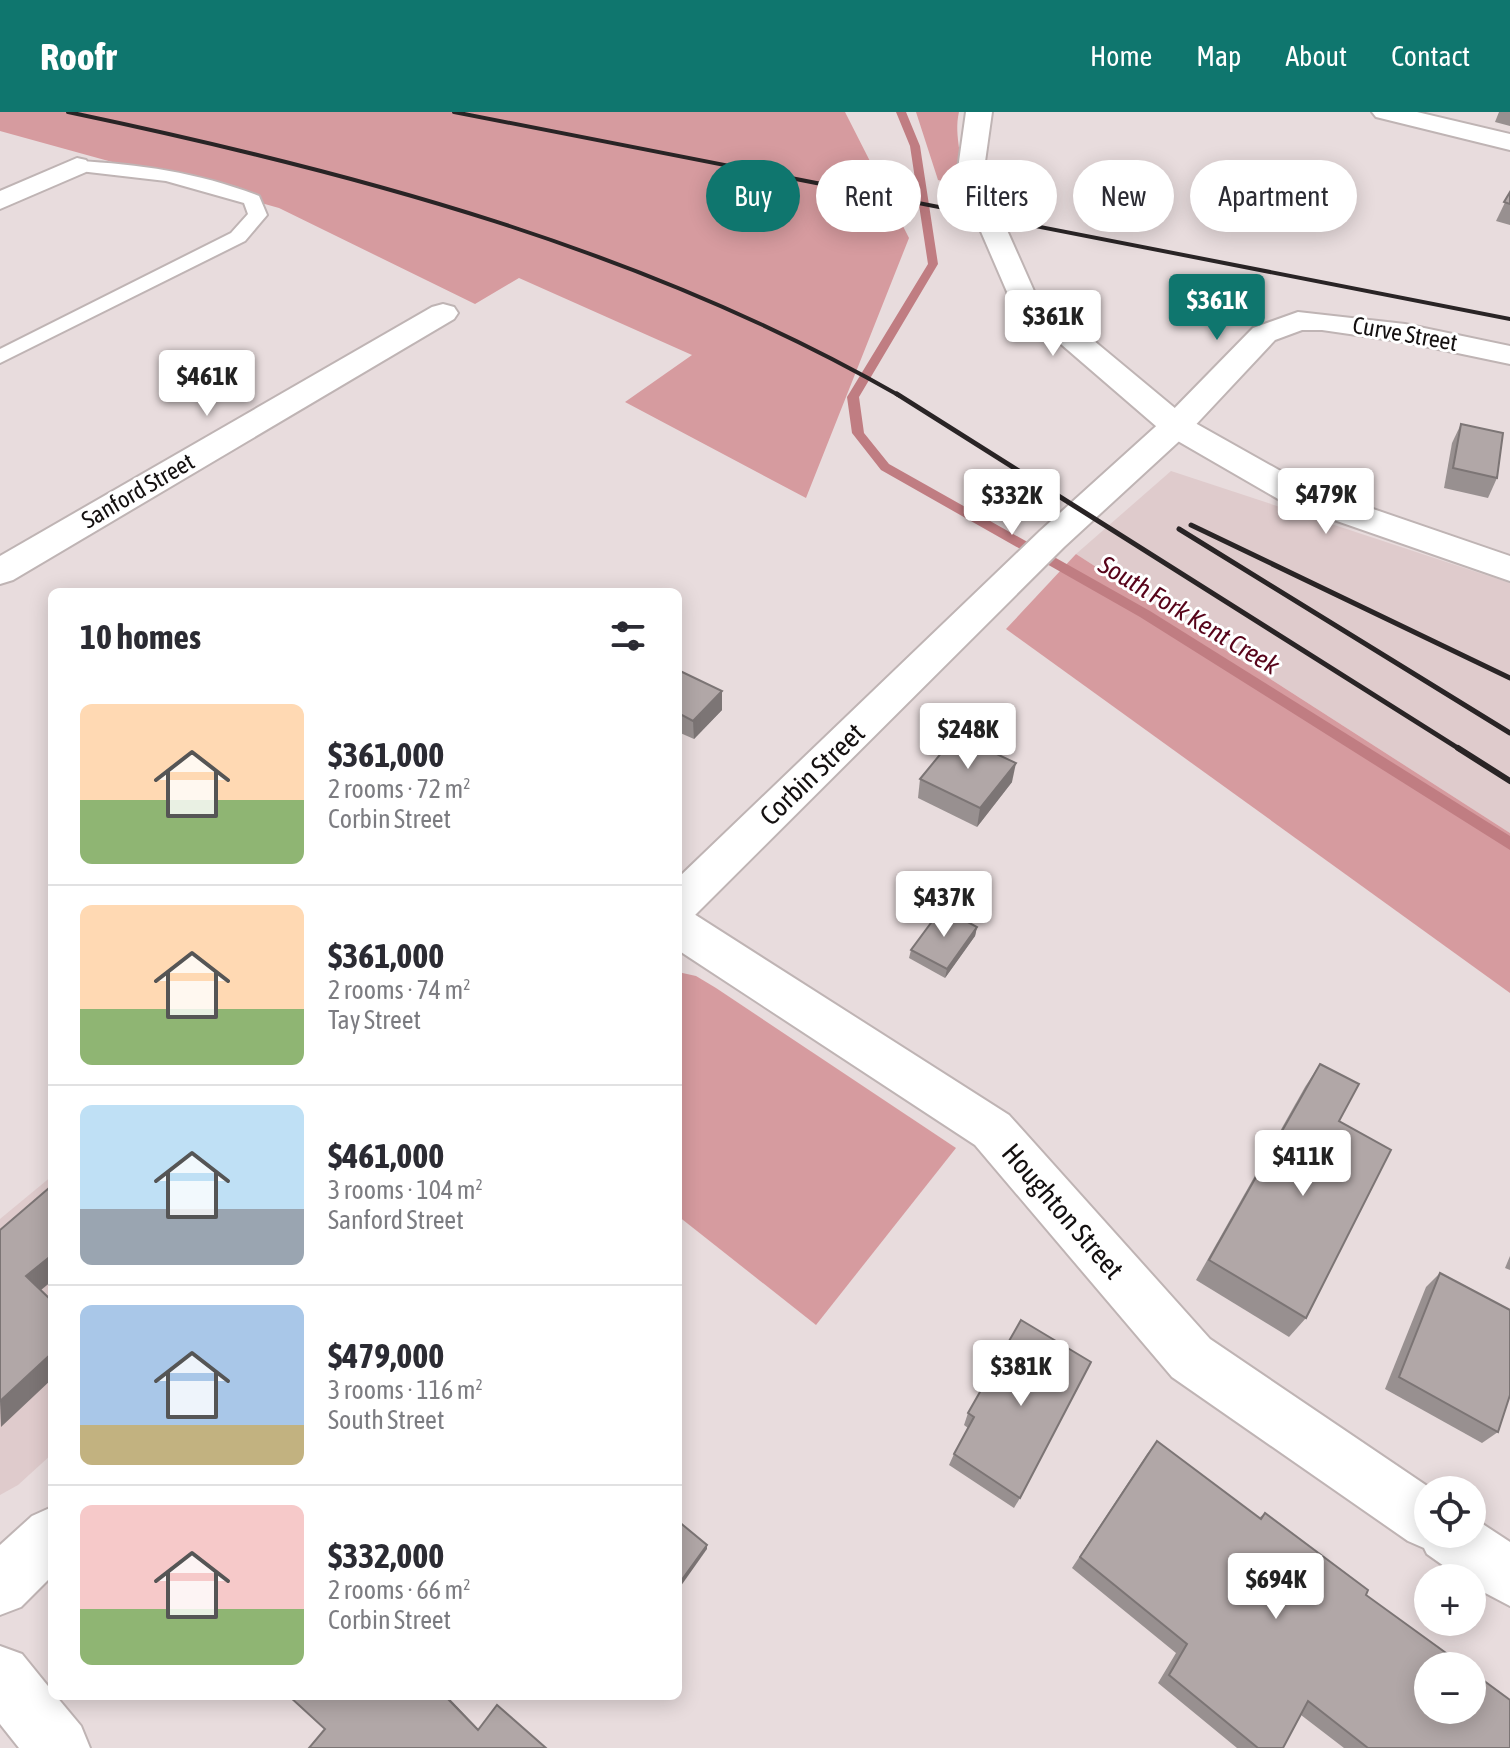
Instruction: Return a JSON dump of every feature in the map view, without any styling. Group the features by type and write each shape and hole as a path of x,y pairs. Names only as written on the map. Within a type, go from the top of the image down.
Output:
{"street":[{"path":"979,112 970,176 1021,295 1176,426 1297,495 1510,569"},
{"path":"1385,112 1510,142"},
{"path":"0,201 77,166"},
{"name":"Sanford Street","path":"0,572 443,313"},
{"name":"Corbin Street","path":"682,901 1052,539 1176,426 1264,334 1298,321"},
{"name":"Curve Street","path":"1298,321 1353,324 1510,355"},
{"name":"Houghton Street","path":"682,930 992,1130 1191,1358 1414,1511"},
{"path":"0,1586 48,1540"},
{"path":"1468,1548 1510,1577"},
{"path":"0,1676 59,1748"}],"lane":[{"path":"0,357 238,237 258,215 252,200 230,191 122,168 77,166"}],"shaded area":[{"path":"0,112 845,112 869,160 816,160 816,232 906,232 909,238 806,498 625,402 692,355 519,278 475,304 279,208 0,131"},
{"path":"916,112 959,112 957,130 960,160 937,160 937,177"},
{"path":"1171,471 1510,583 1510,833 1076,554"},
{"path":"1076,554 1510,833 1510,993 1006,629"},
{"path":"682,973 696,976 716,988 956,1148 816,1325 682,1219"},
{"path":"48,1179 48,1458 18,1485 0,1495 0,1219"}],"building":[{"path":"1461,424 1503,433 1497,478 1453,468"},
{"path":"682,672 722,691 693,721 682,715"},
{"path":"956,735 1016,763 980,808 920,779"},
{"path":"942,908 977,927 947,969 911,950"},
{"path":"1320,1064 1359,1084 1339,1121 1391,1150 1306,1318 1209,1260"},
{"path":"48,1189 48,1258 26,1276 48,1297 48,1357 0,1401 0,1230"},
{"path":"1440,1273 1510,1310 1510,1395 1498,1432 1399,1377"},
{"path":"1021,1320 1091,1362 1020,1498 954,1454 974,1417 968,1413"},
{"path":"1157,1441 1261,1519 1265,1513 1368,1590 1366,1595 1414,1630 1414,1636 1423,1636 1445,1652 1414,1652 1414,1724 1486,1724 1486,1682 1510,1700 1510,1748 1368,1748 1308,1701 1283,1748 1258,1748 1169,1675 1187,1644 1080,1557"},
{"path":"682,1524 707,1545 682,1579"},
{"path":"293,1700 449,1700 478,1730 497,1705 546,1748 309,1748 325,1729"}],"waterway":[{"name":"South Fork Kent Creek","path":"901,112 915,146 933,264 853,397 858,433 885,467 1145,614 1510,844"}],"railway":[{"path":"68,112 283,161 495,221 600,257 702,298 802,344 900,396"},
{"path":"454,112 1510,319"},
{"path":"897,394 1461,750"},
{"path":"1191,525 1510,678"},
{"path":"1179,529 1510,733"},
{"path":"1458,748 1510,781"}]}
